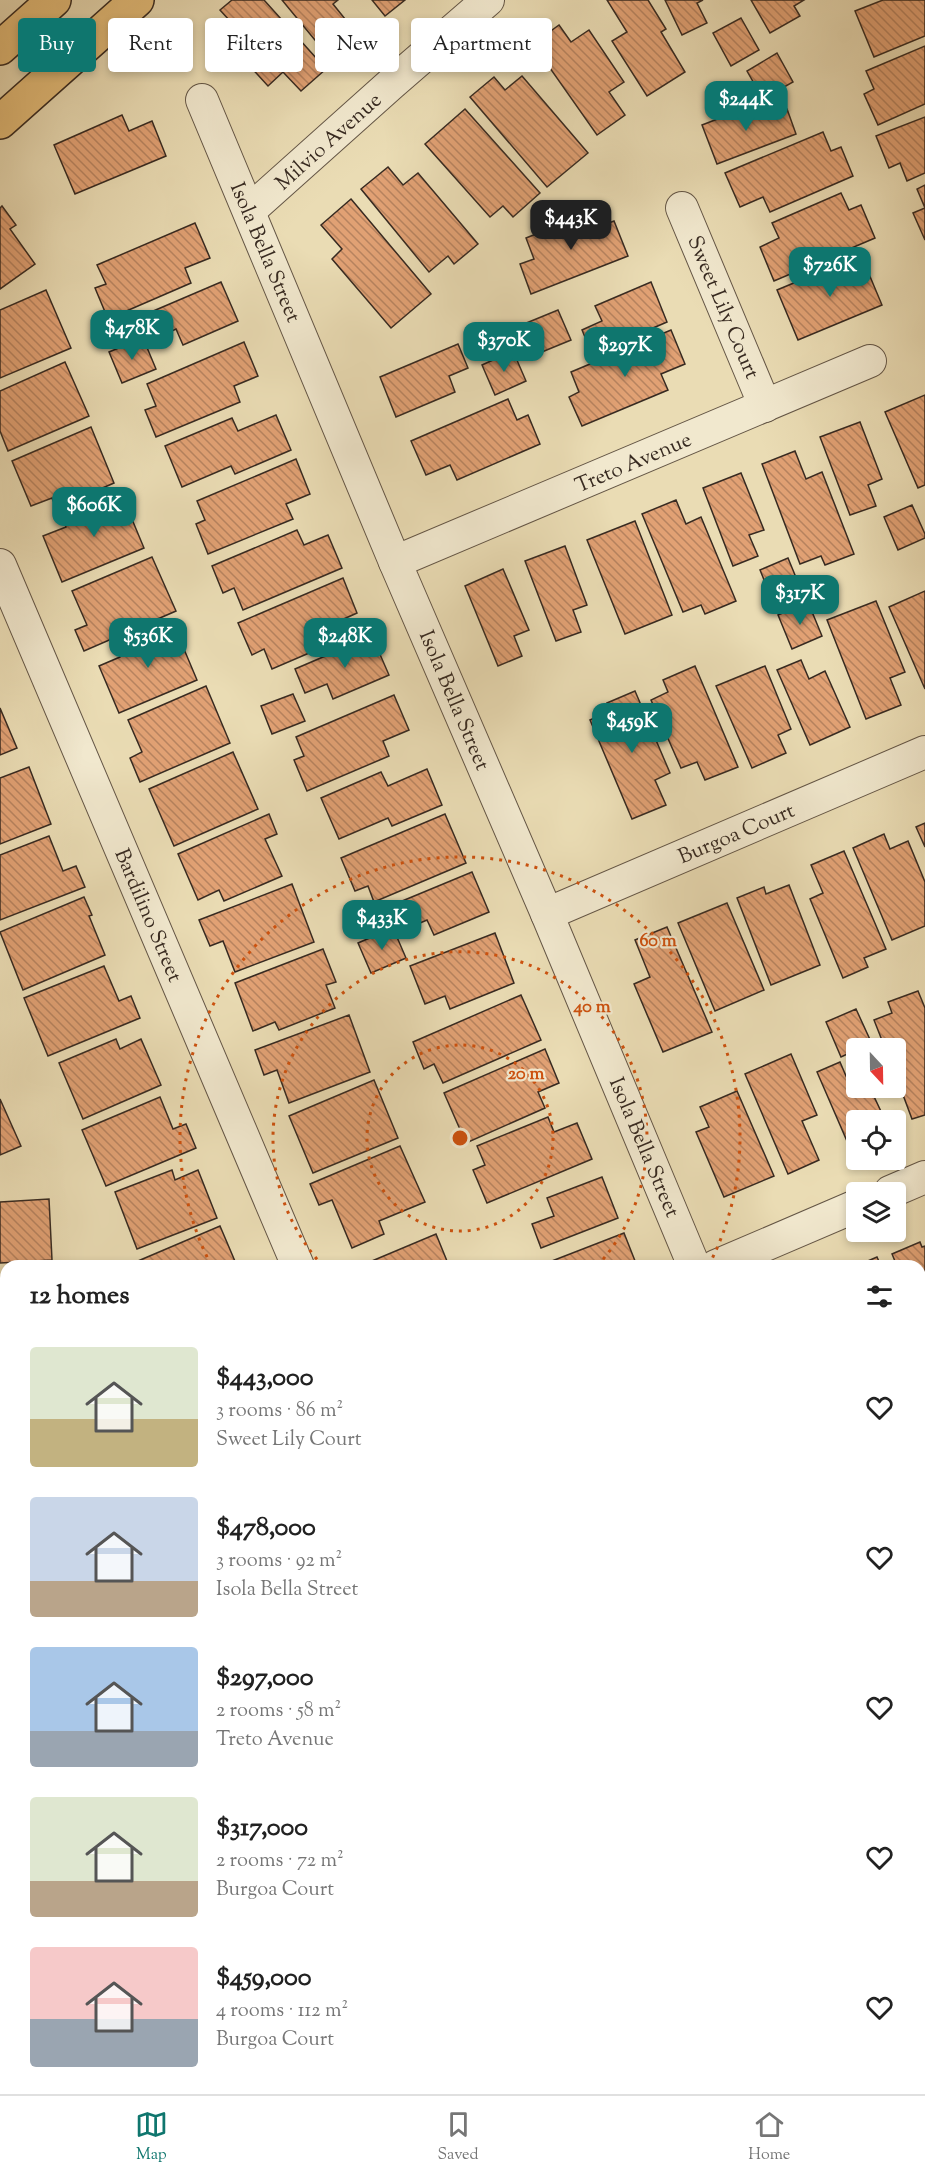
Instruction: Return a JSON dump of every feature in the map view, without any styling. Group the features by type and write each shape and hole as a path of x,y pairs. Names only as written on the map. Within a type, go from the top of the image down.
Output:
{"main road":[{"path":"0,48 54,0"},
{"path":"1,114 137,0"}],"street":[{"name":"Milvio Avenue","path":"249,212 488,0"},
{"name":"Isola Bella Street","path":"202,100 395,562 547,914 691,1260"},
{"name":"Sweet Lily Court","path":"682,208 765,406"},
{"name":"Treto Avenue","path":"395,562 870,361"},
{"name":"Bardilino Street","path":"0,568 295,1260"},
{"name":"Burgoa Court","path":"547,914 925,752"},
{"path":"906,1186 925,1178"},
{"path":"730,1260 846,1210"}],"building":[{"path":"232,0 264,0 280,18 227,18 220,10"},
{"path":"282,0 338,0 333,4 344,18 315,18 315,40 303,26 303,18 297,18"},
{"path":"372,0 405,0 385,16"},
{"path":"607,0 648,0 666,29 661,32 685,72 647,96 612,41 627,32"},
{"path":"665,0 703,0 697,3 707,23 682,35"},
{"path":"751,0 804,0 794,6 800,16 770,33"},
{"path":"883,0 925,0 925,36 874,57 855,11"},
{"path":"741,18 759,50 731,66 713,33"},
{"path":"559,25 571,42 589,30 624,82 609,92 625,115 597,135 552,71 552,30"},
{"path":"303,43 315,57 315,72 323,72 301,91 283,72 303,72"},
{"path":"925,46 925,104 878,125 864,94 874,89 866,71"},
{"path":"777,53 793,82 763,99 747,71"},
{"path":"255,72 283,72 268,86"},
{"path":"522,76 588,153 547,187 470,97 494,77 505,90"},
{"path":"759,103 765,117 787,109 796,134 717,164 702,125"},
{"path":"465,109 540,193 513,217 503,206 490,217 425,144"},
{"path":"122,115 129,131 152,121 166,156 75,194 54,145"},
{"path":"925,117 925,173 907,181 900,163 889,168 876,136"},
{"path":"823,132 831,151 841,147 853,176 770,212 763,197 740,207 725,173"},
{"path":"388,167 403,185 418,173 478,244 454,264 448,256 429,272 361,189"},
{"path":"925,185 925,208 917,189"},
{"path":"841,193 849,210 861,205 875,238 774,281 760,247 779,238 772,223"},
{"path":"351,199 431,294 391,328 332,259 342,249 321,225"},
{"path":"2,206 16,225 10,229 35,264 0,289 0,208"},
{"path":"925,208 925,240 913,213"},
{"path":"594,211 601,226 614,221 628,256 531,294 520,264 534,259 526,238"},
{"path":"195,223 210,258 185,268 191,283 108,319 95,288 106,284 97,265"},
{"path":"861,255 882,305 798,340 777,290"},
{"path":"221,282 238,321 183,345 176,329 155,339 144,315"},
{"path":"651,282 667,322 592,354 582,330 602,321 595,306"},
{"path":"46,290 71,348 0,378 0,310"},
{"path":"558,310 571,340 537,354 524,324"},
{"path":"671,330 685,364 661,374 668,390 582,426 569,397 579,392 571,372"},
{"path":"143,338 156,369 122,383 109,352"},
{"path":"244,342 258,376 234,386 240,402 156,437 145,410 156,406 147,384"},
{"path":"458,344 468,368 449,376 455,392 396,417 380,377"},
{"path":"513,351 526,381 495,395 482,365"},
{"path":"65,362 89,416 8,451 0,431 0,391"},
{"path":"925,395 925,485 918,488 885,412"},
{"path":"508,399 517,420 528,415 540,444 457,480 450,465 426,475 411,441"},
{"path":"276,415 291,450 235,474 231,466 182,487 165,446 232,418 238,431"},
{"path":"860,422 882,479 868,485 876,506 850,515 820,437"},
{"path":"91,427 114,483 56,508 52,498 31,506 12,461"},
{"path":"795,451 806,479 822,472 854,554 825,565 821,556 800,564 762,464"},
{"path":"296,459 310,494 286,504 293,519 208,554 196,524 205,520 197,501"},
{"path":"741,473 764,530 749,535 758,556 733,566 703,488"},
{"path":"121,493 144,548 62,582 43,536 66,527 63,517"},
{"path":"676,500 686,524 701,517 736,601 705,614 701,605 683,612 642,514"},
{"path":"912,505 925,538 898,550 884,517"},
{"path":"635,521 672,615 625,634 587,540"},
{"path":"297,530 304,545 328,535 342,568 243,610 234,588 223,593 212,566"},
{"path":"565,546 587,605 573,610 581,632 556,641 525,561"},
{"path":"152,557 176,611 84,651 75,630 87,625 72,591"},
{"path":"788,558 802,592 774,604 760,570"},
{"path":"503,569 529,630 514,636 522,656 498,666 465,586"},
{"path":"343,578 357,613 337,622 344,638 272,669 264,649 252,655 238,623"},
{"path":"925,591 925,689 889,607"},
{"path":"876,601 905,672 890,678 901,705 866,719 827,620"},
{"path":"808,602 822,636 792,649 778,615"},
{"path":"173,623 197,680 119,713 99,666 120,657 117,648"},
{"path":"372,636 389,675 333,699 327,684 305,693 295,669"},
{"path":"801,660 809,679 825,671 850,727 810,745 777,670"},
{"path":"695,666 738,767 705,780 697,762 681,768 651,700 668,692 663,680"},
{"path":"765,666 791,729 778,735 786,753 752,768 716,686"},
{"path":"206,686 230,743 140,782 130,758 142,752 128,720"},
{"path":"635,691 670,773 655,780 666,805 632,819 590,720 611,711 607,703"},
{"path":"293,694 305,721 272,734 261,706"},
{"path":"394,695 409,730 383,741 389,756 307,791 294,760 304,756 296,737"},
{"path":"0,708 17,748 0,755"},
{"path":"233,752 258,809 174,846 149,789"},
{"path":"29,767 51,824 0,844 0,778"},
{"path":"427,769 442,805 392,826 388,818 339,839 321,798 381,772 388,786"},
{"path":"269,814 277,834 265,839 282,876 224,901 219,890 198,900 178,854"},
{"path":"445,814 466,863 374,902 368,886 355,891 341,858"},
{"path":"925,823 925,847 916,827"},
{"path":"884,834 890,849 908,841 925,882 925,926 892,940 853,848"},
{"path":"49,836 63,871 76,866 85,887 0,920 0,855"},
{"path":"844,851 886,949 864,958 868,967 843,978 810,899 823,893 811,865"},
{"path":"472,872 489,912 434,935 427,920 406,929 395,904"},
{"path":"292,884 314,942 235,972 223,941 210,946 199,920"},
{"path":"789,885 820,965 771,985 737,898 764,887 766,894"},
{"path":"84,897 105,955 23,990 0,932"},
{"path":"727,903 764,990 715,1011 678,923"},
{"path":"667,927 712,1032 663,1052 634,984 650,977 635,940"},
{"path":"393,928 406,958 371,973 358,943"},
{"path":"495,933 514,983 450,1009 445,996 425,1004 410,966"},
{"path":"323,949 336,982 326,985 335,1008 279,1030 275,1022 253,1031 235,983"},
{"path":"104,966 119,1001 131,996 140,1018 48,1056 24,998"},
{"path":"918,991 925,1008 925,1115 912,1119 904,1098 906,1098 906,1038 881,1038 874,1020 892,1013 888,1002"},
{"path":"521,995 541,1040 443,1083 434,1064 424,1069 413,1042"},
{"path":"856,1009 869,1038 846,1038 846,1055 841,1057 826,1022"},
{"path":"349,1015 370,1072 289,1103 277,1070 264,1075 255,1050"},
{"path":"116,1039 120,1049 141,1039 161,1085 83,1119 59,1063"},
{"path":"545,1049 559,1083 538,1092 545,1108 466,1143 444,1093"},
{"path":"791,1054 817,1115 802,1121 819,1160 788,1174 745,1074"},
{"path":"840,1062 846,1076 846,1098 875,1098 880,1110 846,1110 846,1139 817,1072"},
{"path":"374,1080 398,1138 313,1173 289,1116"},
{"path":"737,1091 774,1176 724,1197 696,1132 709,1127 700,1107"},
{"path":"160,1097 173,1129 186,1124 196,1148 106,1186 82,1130"},
{"path":"0,1099 21,1146 0,1155"},
{"path":"548,1117 554,1132 577,1123 592,1159 487,1203 473,1170 485,1165 477,1146"},
{"path":"400,1146 425,1202 379,1221 384,1234 352,1248 332,1200 319,1205 310,1184"},
{"path":"172,1170 175,1180 198,1170 217,1218 137,1249 115,1192"},
{"path":"602,1177 618,1218 541,1248 532,1224 554,1216 547,1198"},
{"path":"49,1199 52,1260 0,1260 0,1202"},
{"path":"220,1226 234,1260 140,1260"},
{"path":"624,1233 635,1260 554,1260"},
{"path":"436,1234 447,1260 374,1260"},
{"path":"920,1242 922,1247 925,1246 925,1260 894,1260 892,1254"}]}
